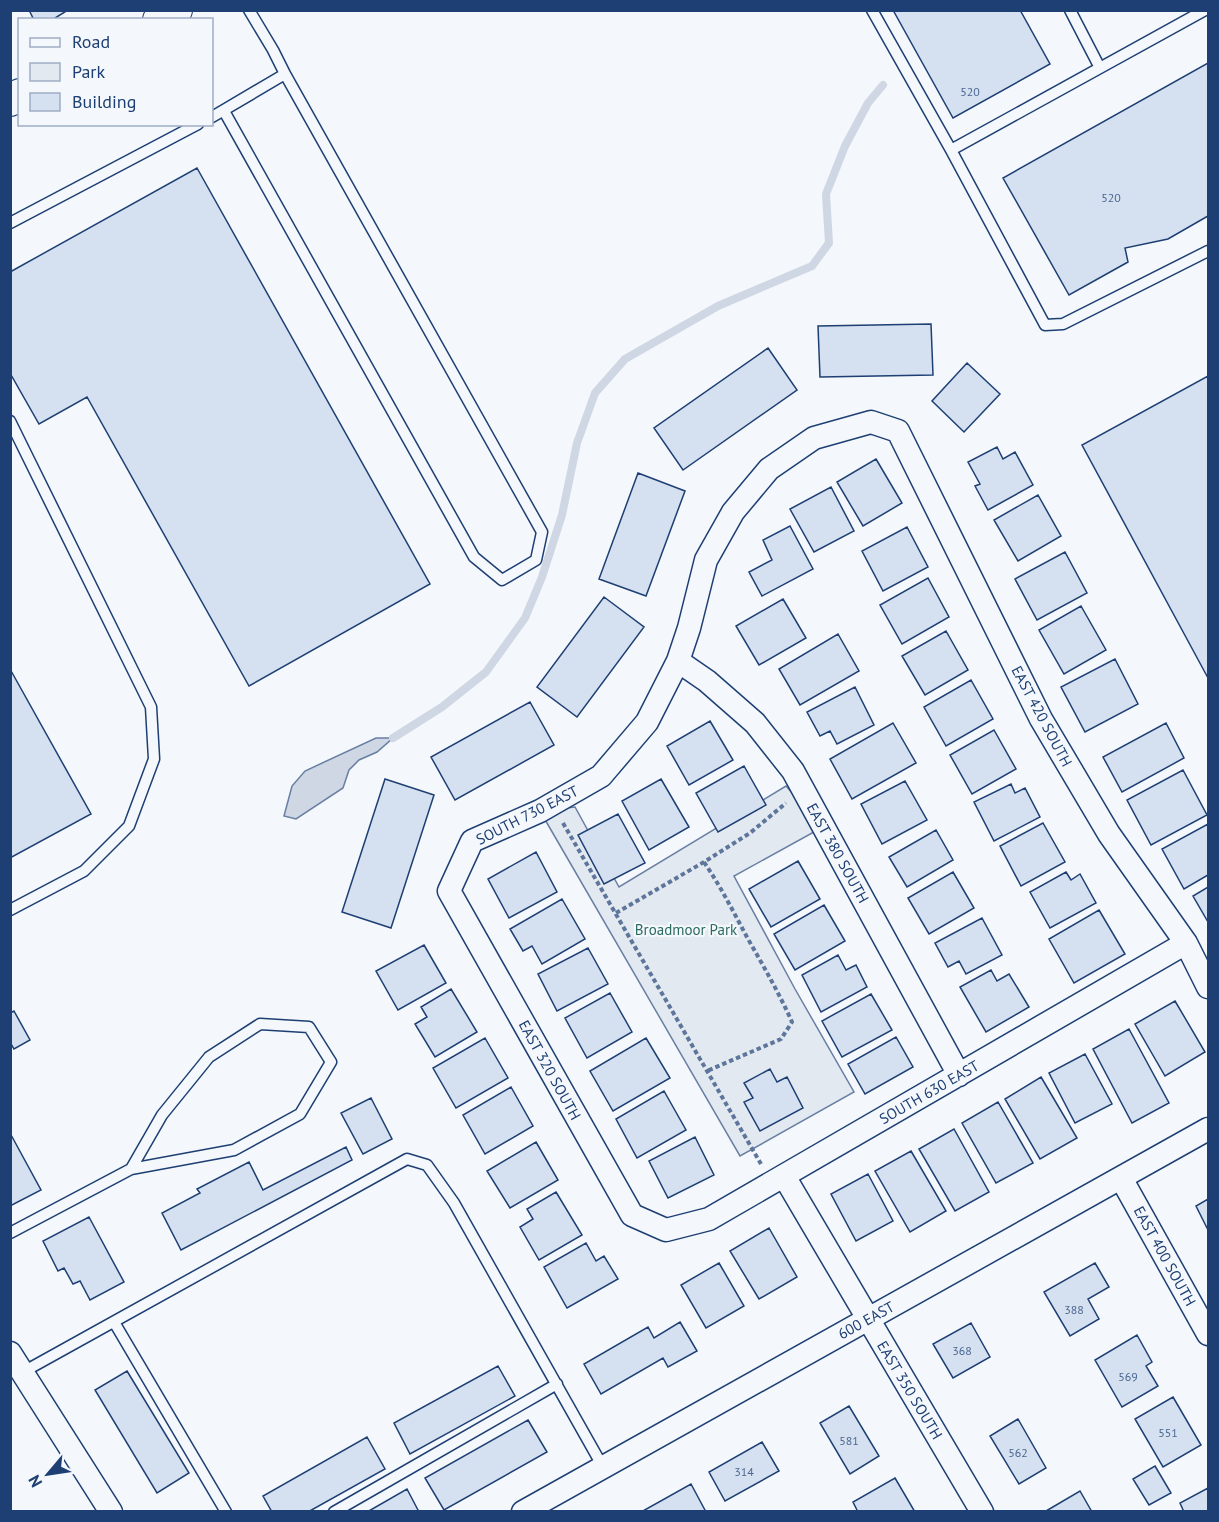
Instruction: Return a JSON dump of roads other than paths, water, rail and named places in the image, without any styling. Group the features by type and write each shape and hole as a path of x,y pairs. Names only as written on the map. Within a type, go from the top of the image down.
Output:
{"main road":[{"path":"162,18 176,10"}],"street":[{"name":"SOUTH 730 EAST","path":"449,891 472,842 552,804 601,776 647,722 678,661 706,560 733,512 768,469 814,438 871,422 898,431"},
{"name":"EAST 420 SOUTH","path":"898,431 1041,719 1109,834 1186,943 1209,987"},
{"name":"EAST 380 SOUTH","path":"678,661 707,681 755,723 793,771 959,1075"},
{"name":"EAST 320 SOUTH","path":"449,891 632,1215 666,1230"},
{"name":"SOUTH 630 EAST","path":"666,1230 709,1219 1186,943"},
{"name":"600 EAST","path":"523,1512 1209,1129"},
{"name":"EAST 400 SOUTH","path":"1120,1178 1209,1334"},
{"name":"EAST 350 SOUTH","path":"778,1180 868,1319 982,1512"},
{"path":"10,1353 111,1512"}],"lane":[{"path":"224,111 474,557 502,580 536,560 542,532 249,10"},
{"path":"872,10 951,150 1045,325 1063,324 1209,251"},
{"path":"1070,10 1100,68"},
{"path":"1181,10 1186,21"},
{"path":"951,150 1205,10"},
{"path":"213,116 285,74"},
{"path":"10,223 194,126"},
{"path":"10,421 151,707 154,759 129,826 84,871 10,910"},
{"path":"10,1233 131,1169 234,1150 300,1114 331,1062 309,1027 260,1024 209,1057 162,1115 131,1169"},
{"path":"23,1372 407,1159 427,1165 454,1203 603,1467"},
{"path":"114,1322 226,1512"},
{"path":"334,1512 557,1384"}],"waterway":[{"path":"393,738 442,707 486,672 525,618 542,577 562,515 577,443 595,393 625,359 718,306 812,266 829,243 826,194 845,146 868,103 883,85"}],"park label":[{"name":"Broadmoor Park","path":"686,929"}]}
